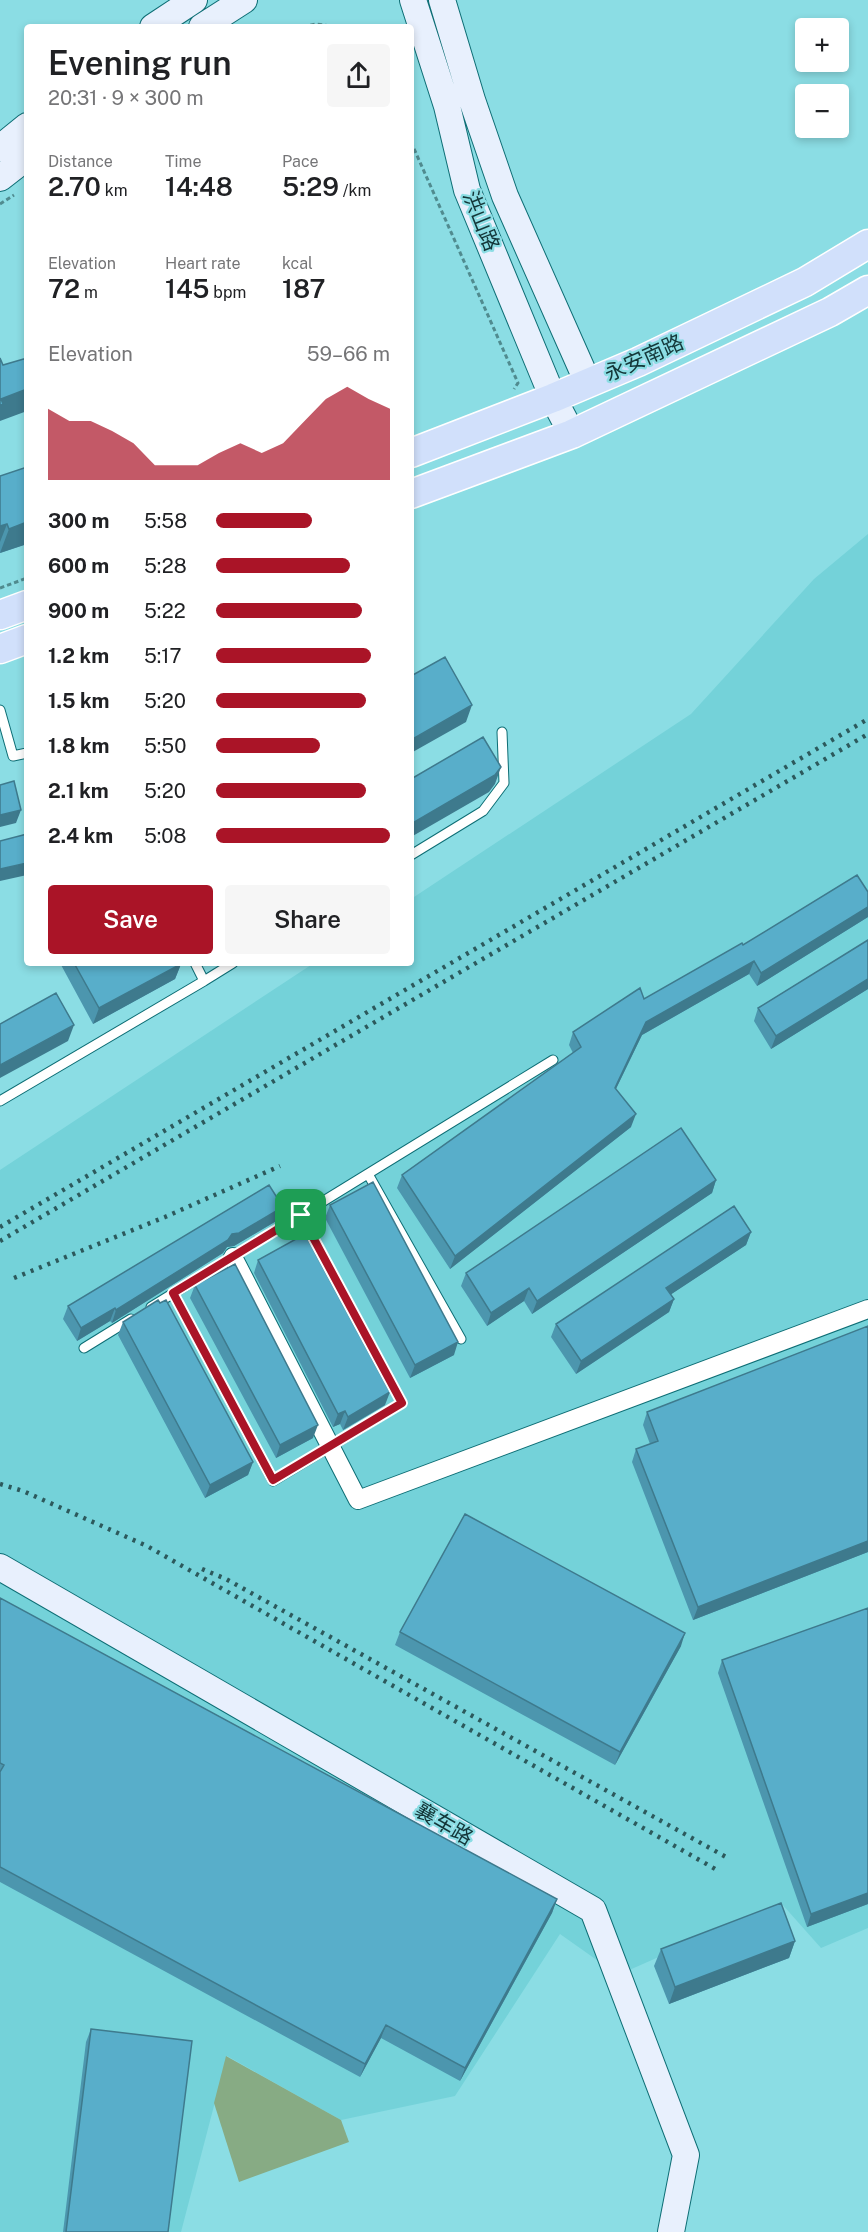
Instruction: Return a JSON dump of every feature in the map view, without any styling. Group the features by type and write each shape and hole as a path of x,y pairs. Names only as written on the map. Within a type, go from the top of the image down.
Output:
{"main road":[{"name":"永安南路","path":"414,452 638,362 805,282 868,244"},
{"name":"永安南路","path":"414,493 572,434 830,312 868,290"},
{"path":"0,615 24,606"},
{"path":"0,649 24,640"}],"street":[{"path":"158,24 194,0"},
{"path":"207,24 244,0"},
{"name":"洪山路","path":"413,0 447,106 467,190 553,398 572,434"},
{"name":"洪山路","path":"442,0 472,100 505,196 588,383"},
{"path":"0,148 24,128"},
{"path":"0,178 24,159"},
{"path":"233,1257 358,1500 868,1309"},
{"name":"襄车路","path":"0,1567 593,1910 686,2155 670,2232"}],"lane":[{"path":"0,710 13,756 24,754"},
{"path":"414,853 483,810 504,783 502,732"},
{"path":"196,966 204,981"},
{"path":"0,1101 228,966"},
{"path":"84,1348 553,1060"},
{"path":"368,1174 461,1339"},
{"path":"173,1293 273,1480 331,1447 402,1403 301,1215"}],"path":[{"path":"414,149 518,383 512,393"},
{"path":"0,588 24,579"}],"shaded area":[{"path":"868,534 868,1928 821,1948 781,1903 618,1975 560,1934 455,2096 341,2120 227,2056 181,2232 0,2232 0,1170 309,966 414,966 414,897 691,714 814,579"}],"green space":[{"path":"226,2056 341,2120 349,2142 239,2182 214,2103"}],"building":[{"path":"0,358 3,365 24,359 24,390 1,399 3,404 0,405"},
{"path":"24,468 24,523 9,529 7,524 0,526 0,476"},
{"path":"445,657 472,705 414,738 414,674"},
{"path":"483,737 501,767 495,775 414,822 414,777"},
{"path":"14,781 21,810 0,815 0,785"},
{"path":"24,835 24,864 0,869 0,841"},
{"path":"857,875 868,892 868,907 761,973 754,961 646,1022 615,1088 636,1114 455,1256 402,1175 581,1047 573,1032 640,988 644,999 742,943 743,945"},
{"path":"868,940 868,979 776,1036 758,1008"},
{"path":"76,966 177,966 99,1008"},
{"path":"56,993 74,1025 0,1065 0,1024"},
{"path":"681,1128 716,1180 537,1301 529,1288 491,1313 466,1273"},
{"path":"373,1182 458,1342 415,1365 330,1205"},
{"path":"269,1185 283,1207 239,1233 232,1234 228,1240 116,1310 115,1308 81,1328 68,1306"},
{"path":"734,1206 751,1232 666,1288 674,1299 581,1361 556,1324"},
{"path":"305,1234 390,1392 348,1417 345,1411 338,1414 258,1260"},
{"path":"235,1264 318,1425 280,1445 195,1285"},
{"path":"158,1300 160,1303 166,1300 253,1462 210,1485 123,1322"},
{"path":"868,1326 868,1541 698,1607 636,1449 658,1441 647,1412"},
{"path":"465,1514 685,1633 620,1752 400,1632"},
{"path":"0,1598 557,1899 465,2068 386,2025 365,2064 0,1867 0,1772 4,1765 0,1763"},
{"path":"868,1608 868,1893 811,1914 722,1660"},
{"path":"781,1903 795,1941 675,1987 661,1949"},
{"path":"91,2029 192,2041 168,2232 66,2232"}],"railway":[{"path":"0,1227 868,719"},
{"path":"0,1241 868,734"},
{"path":"14,1278 165,1217 280,1166"},
{"path":"0,1484 23,1491 147,1546 717,1870"},
{"path":"202,1569 226,1579 726,1857"}],"route":[{"path":"301,1215 402,1403 273,1480 173,1293 301,1215"}]}
